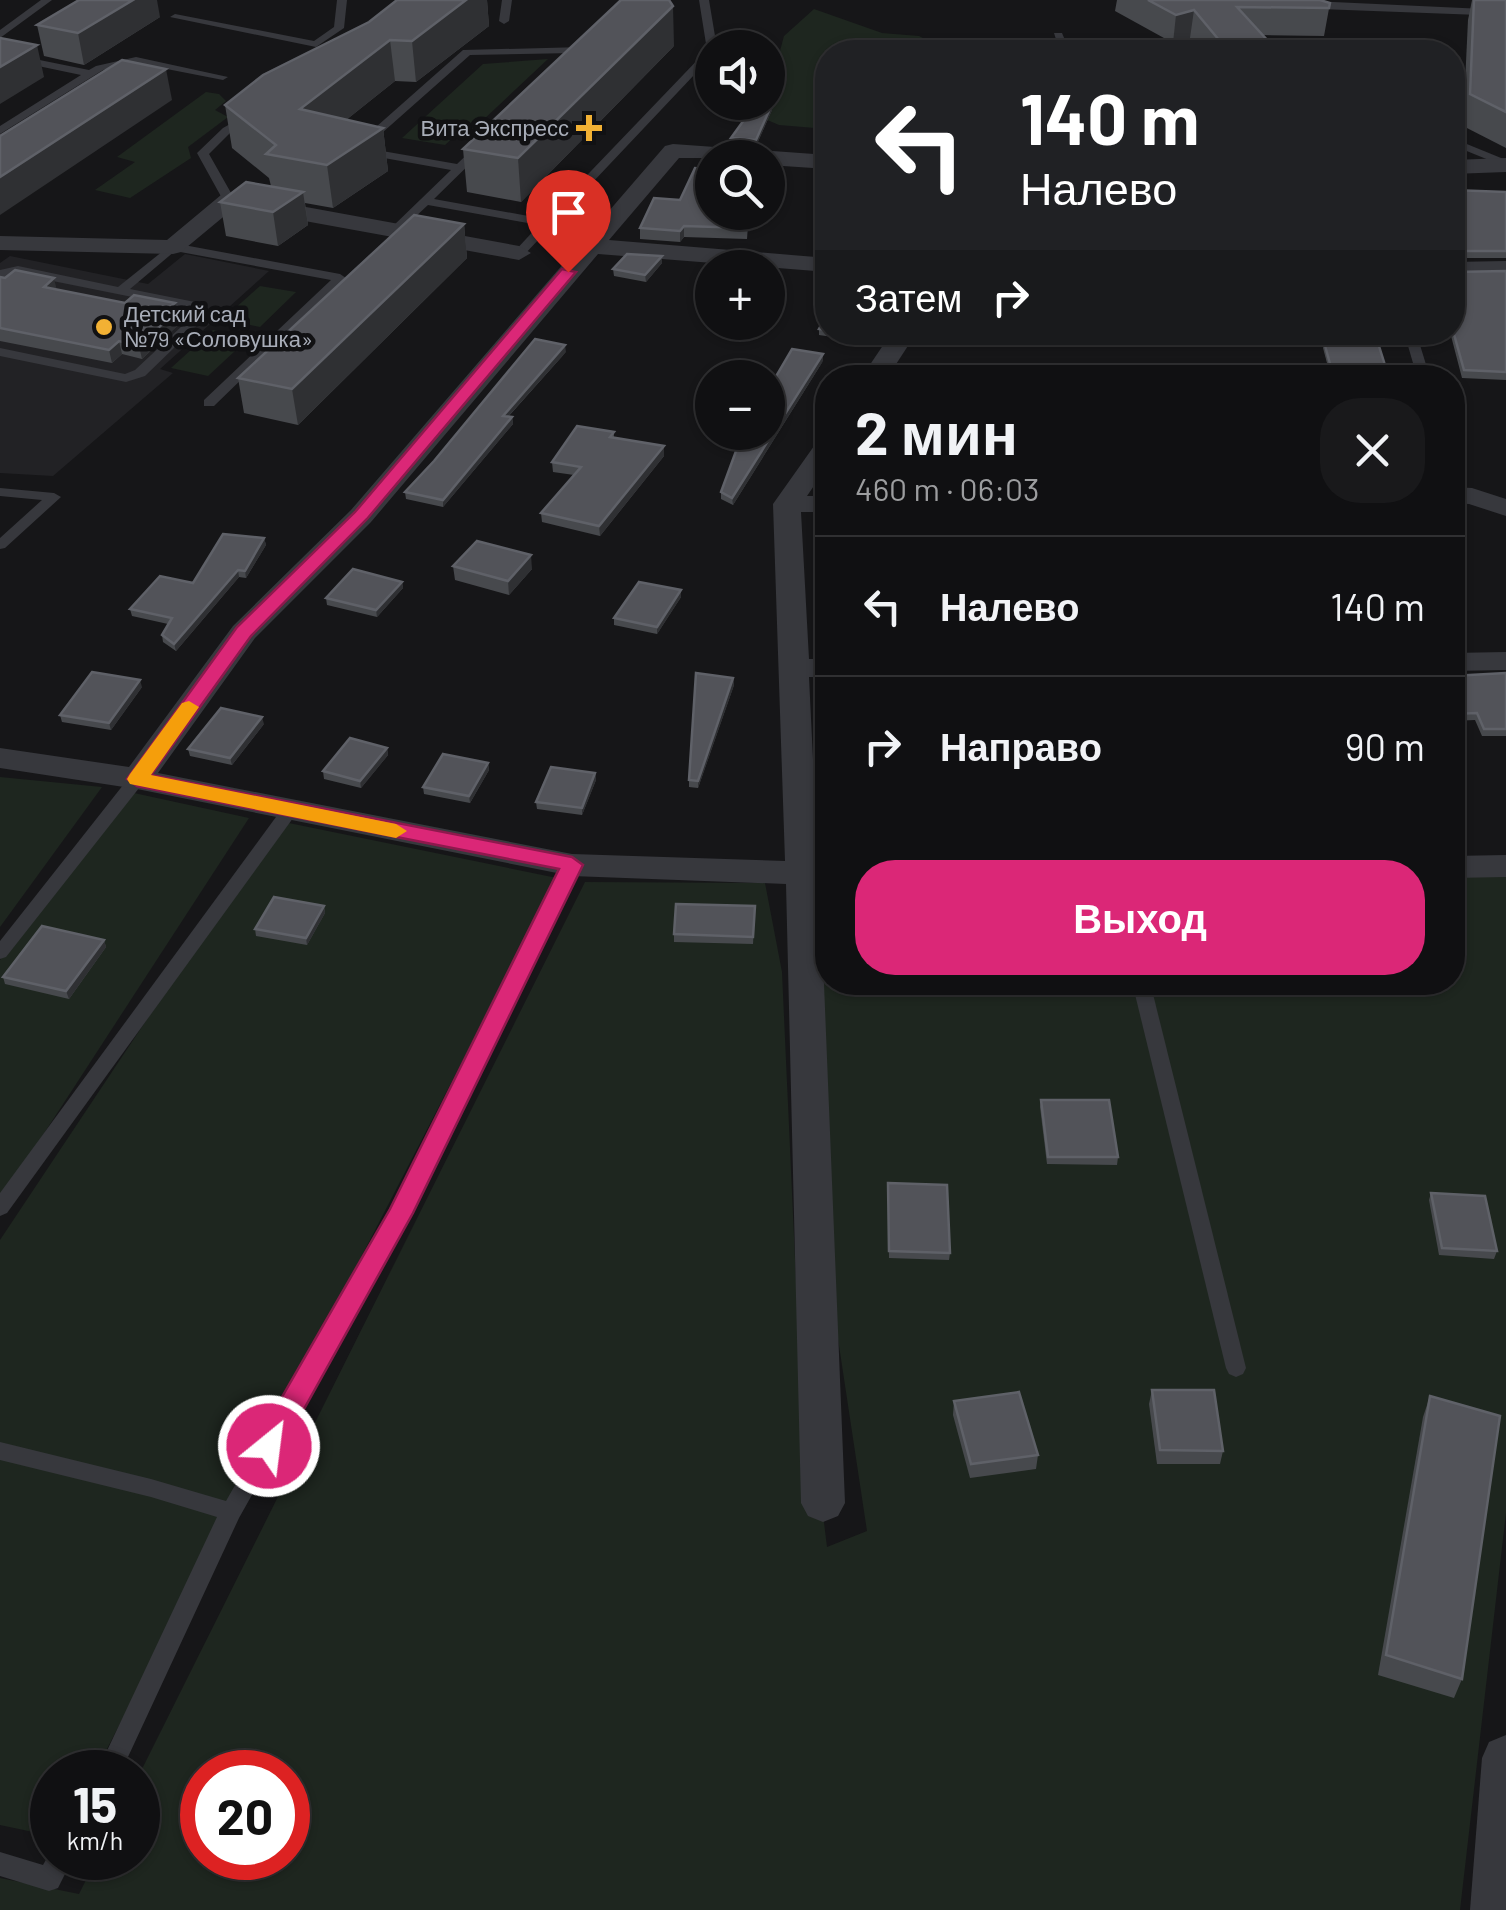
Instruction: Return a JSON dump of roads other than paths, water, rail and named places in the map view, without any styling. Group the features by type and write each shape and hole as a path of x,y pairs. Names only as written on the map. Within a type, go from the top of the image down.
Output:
{"street":[{"path":"137,779 244,632 361,516 673,151 695,153"},
{"path":"785,159 815,161"},
{"path":"1465,166 1506,164"},
{"path":"0,243 174,247 230,200 520,253"},
{"path":"590,246 815,264"},
{"path":"1465,269 1506,268"},
{"path":"0,758 137,779 572,865 815,874 811,668 787,504 815,464"},
{"path":"1465,496 1506,508"},
{"path":"787,504 815,504"},
{"path":"1465,662 1506,662"},
{"path":"1465,867 1506,866"},
{"path":"817,995 823,1503"},
{"path":"1496,1910 1506,1758"}],"lane":[{"path":"0,35 47,0"},
{"path":"175,17 316,44 339,28 342,0"},
{"path":"504,21 507,0"},
{"path":"704,0 709,30"},
{"path":"1295,0 1320,6 1506,13"},
{"path":"1058,35 1060,40"},
{"path":"460,168 356,150 467,52 502,47 583,50 572,60"},
{"path":"0,55 91,74"},
{"path":"0,132 91,74 136,60 223,78"},
{"path":"520,253 695,68"},
{"path":"230,200 203,153 227,130 257,114"},
{"path":"395,230 489,140"},
{"path":"1465,147 1506,164"},
{"path":"425,201 548,223"},
{"path":"120,291 174,247 340,278 209,403"},
{"path":"0,274 18,270 196,306 205,312 140,372 126,378 0,352"},
{"path":"0,492 54,497 0,546"},
{"path":"0,953 137,779"},
{"path":"0,1208 290,810"},
{"path":"119,1750 232,1512 400,1213 572,865"},
{"path":"1144,995 1236,1368"},
{"path":"0,1451 232,1512"},
{"path":"0,1864 30,1873"}],"place":[{"name":"Вита Экспресс","path":"589,128"},
{"name":"Детский сад №79 «Соловушка»","path":"104,327"}]}
